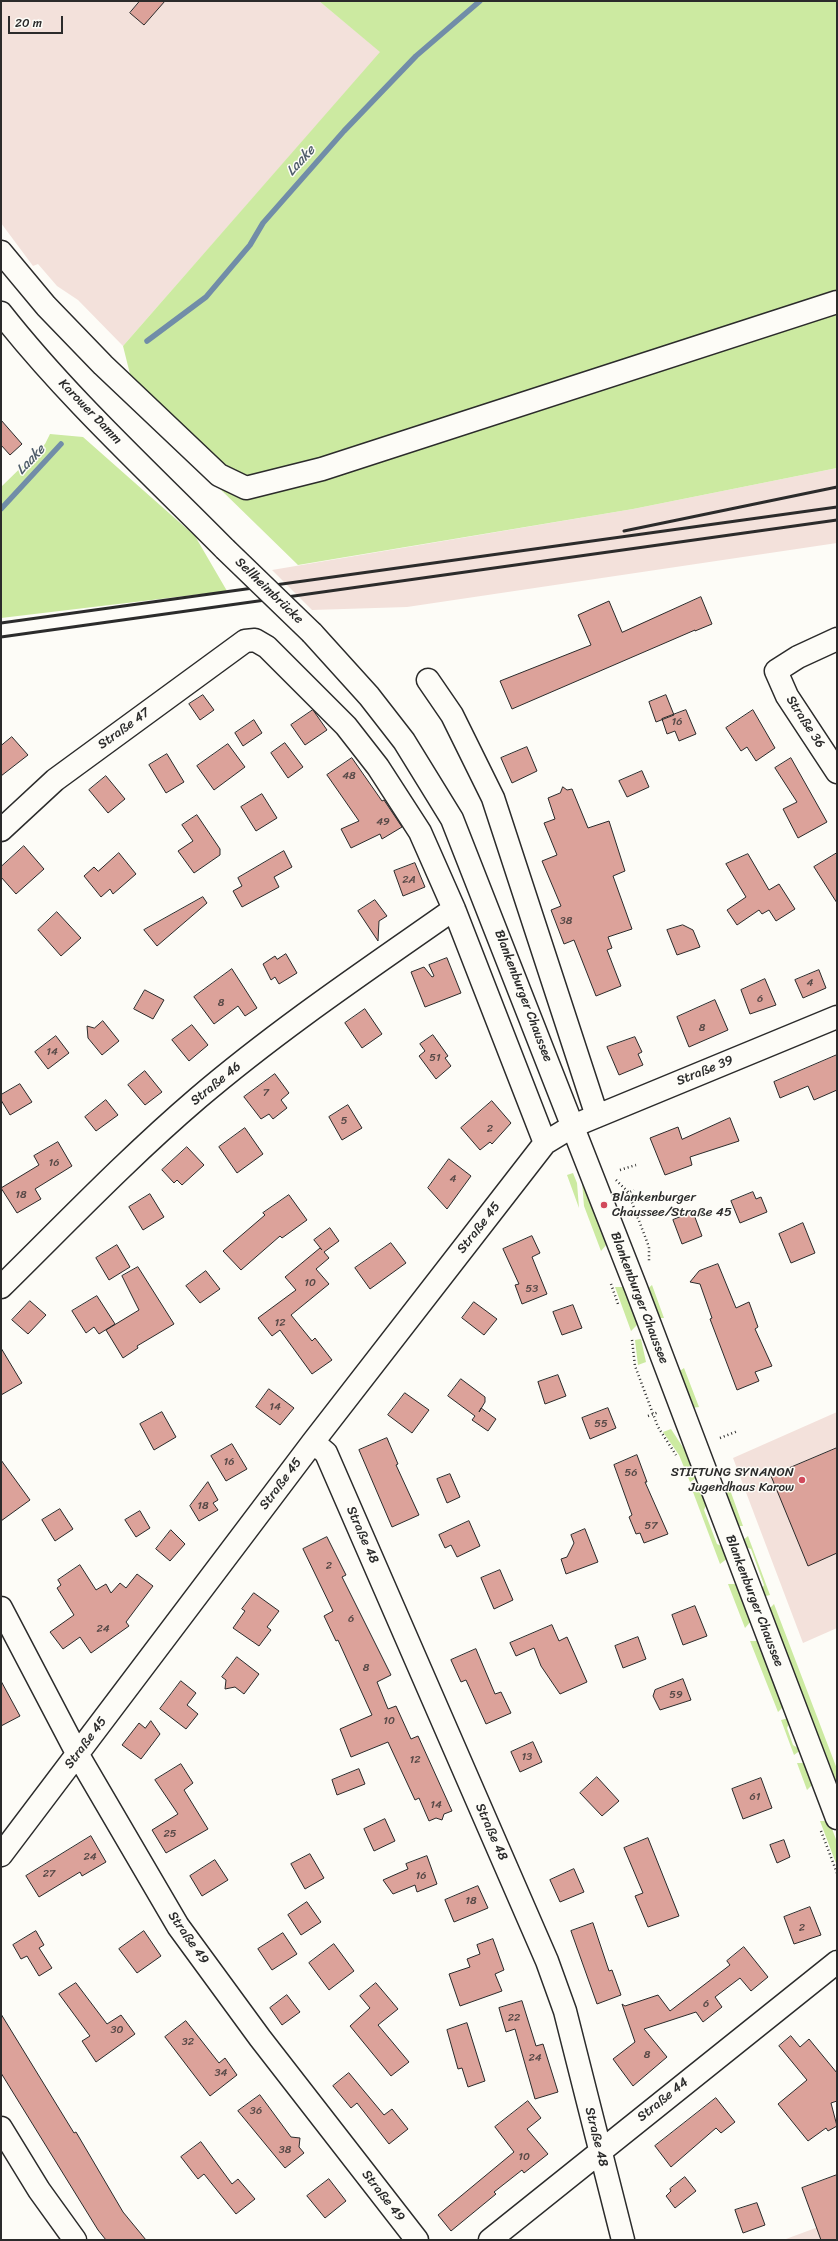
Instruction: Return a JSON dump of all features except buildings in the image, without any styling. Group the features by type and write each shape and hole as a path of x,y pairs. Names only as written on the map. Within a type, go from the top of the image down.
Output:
{"street":[{"path":"1,252 46,306 102,365 219,475 246,488 322,469 837,302"},
{"name":"Karower Damm","path":"1,313 31,351 75,398 225,548"},
{"name":"Sellheimbrücke","path":"225,548 312,633"},
{"name":"Blankenburger Chaussee","path":"312,633 369,696 404,741 452,819 573,1126 837,1818"},
{"name":"Straße 36","path":"837,639 798,657 776,671 787,696 837,772"},
{"name":"Straße 47","path":"1,830 55,780 245,641 255,640 267,647 346,726 378,767 420,832 454,909"},
{"path":"428,680 452,715 493,798 597,1116"},
{"path":"454,909 546,1143"},
{"name":"Straße 46","path":"1,1286 102,1187 198,1098 300,1017 454,909"},
{"name":"Straße 39","path":"573,1126 837,1017"},
{"name":"Straße 45","path":"1,1855 313,1442 546,1143 573,1126"},
{"name":"Straße 48","path":"313,1442 326,1453 547,1961 565,2011 599,2151 623,2240"},
{"name":"Straße 49","path":"1,1608 78,1754 178,1926 260,2038 417,2240"},
{"name":"Straße 44","path":"490,2240 599,2151 837,1962"},
{"path":"1,2128 39,2190 75,2240"}],"path":[{"path":"620,1170 636,1165"},
{"path":"623,1195 634,1190"},
{"path":"648,1416 659,1412"},
{"path":"720,1438 738,1431"}],"shaded area":[{"path":"1,1 319,1 381,52 123,346 78,300 57,286 38,264 33,266 1,223"},
{"path":"837,468 837,543 407,607 312,610 272,570 633,509"},
{"path":"837,1412 837,1628 803,1643 733,1458"},
{"path":"837,2220 837,2240 786,2239"}],"green space":[{"path":"319,1 837,1 837,468 633,509 298,565 139,410 123,346 380,52"},
{"path":"50,434 83,437 195,536 227,591 1,618 1,487 45,444"},
{"path":"573,1173 577,1183 579,1208 567,1175"},
{"path":"582,1182 585,1182 608,1243 601,1251 584,1206"},
{"path":"652,1285 664,1318 655,1318 646,1290"},
{"path":"615,1287 624,1287 638,1324 631,1331"},
{"path":"641,1339 646,1362 638,1365 635,1340"},
{"path":"684,1368 699,1407 691,1408 677,1373"},
{"path":"671,1429 686,1452 698,1477 690,1482 679,1455 663,1432"},
{"path":"729,1487 743,1526 736,1526 723,1493"},
{"path":"693,1492 703,1492 707,1503 704,1510 717,1544 724,1547 728,1558 720,1564"},
{"path":"748,1536 770,1595 762,1597 760,1593 764,1585 751,1549 743,1546 742,1541"},
{"path":"728,1584 738,1584 752,1620 745,1628"},
{"path":"774,1604 837,1769 837,1790 768,1610"},
{"path":"750,1641 761,1641 784,1706 778,1712"},
{"path":"789,1718 790,1721 787,1728 793,1745 801,1750 794,1755 781,1720"},
{"path":"797,1763 808,1763 814,1783 807,1790"},
{"path":"820,1821 829,1821 837,1842 837,1866"}],"waterway":[{"name":"Laake","path":"147,341 206,297 250,245 263,223 344,131 416,56 480,1"},
{"name":"Laake","path":"1,509 61,444"}],"railway":[{"path":"624,531 837,487"},
{"path":"1,623 837,507"},
{"path":"1,637 837,520"}],"place":[{"name":"Blankenburger Chaussee/Straße 45","path":"604,1205"},
{"name":"STIFTUNG SYNANON Jugendhaus Karow","path":"802,1480"}]}
